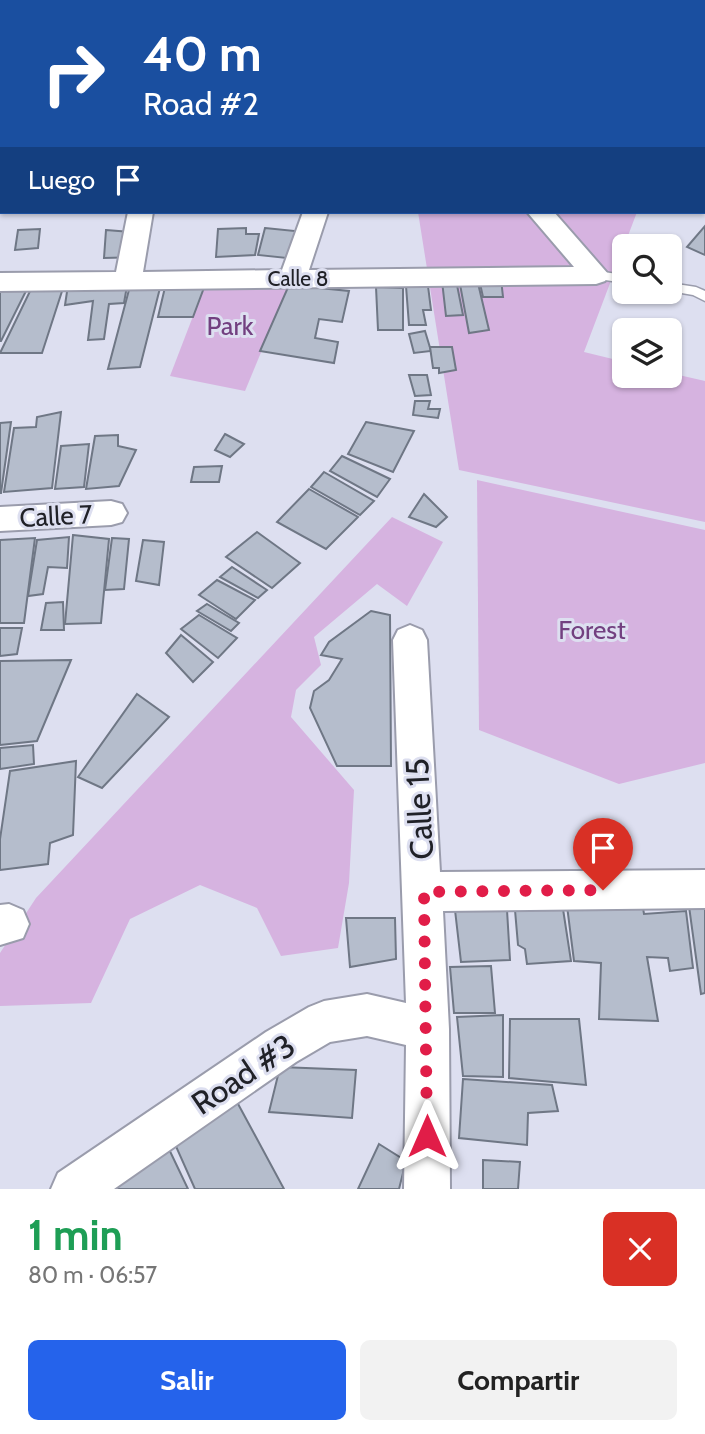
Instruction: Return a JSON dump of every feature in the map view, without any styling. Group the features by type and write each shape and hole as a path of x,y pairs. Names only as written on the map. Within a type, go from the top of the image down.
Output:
{"street":[{"path":"128,279 139,214"},
{"path":"293,277 315,214"},
{"path":"542,214 596,275"},
{"name":"Calle 8","path":"0,282 596,275"},
{"name":"Calle 7","path":"0,519 111,513"},
{"name":"Calle 15","path":"410,640 424,892 428,1029 427,1189"},
{"path":"424,892 705,889"},
{"name":"Road #3","path":"74,1189 281,1047 324,1022 367,1015 428,1029"}],"lane":[{"path":"596,275 612,277"},
{"path":"682,288 696,291 705,297"}],"green space":[{"path":"418,214 636,214 629,234 612,234 612,278 584,352 612,359 612,388 682,388 682,376 705,381 705,522 459,470"},
{"name":"Park","path":"205,285 289,285 245,391 170,376"},
{"name":"Forest","path":"477,480 705,530 705,763 619,784 479,730"},
{"path":"392,517 443,542 407,606 377,584 314,637 321,665 296,690 291,717 354,790 349,883 338,948 281,956 257,908 200,885 130,919 91,1003 0,1006 0,953 36,898"}],"building":[{"path":"705,226 705,255 687,247"},
{"path":"246,228 246,234 259,234 255,255 216,257 218,229"},
{"path":"265,228 305,232 296,259 258,255"},
{"path":"40,229 38,248 15,250 18,230"},
{"path":"106,230 143,233 142,257 104,258"},
{"path":"459,279 477,279 489,330 469,333"},
{"path":"479,279 501,279 503,297 483,297"},
{"path":"456,280 463,315 446,316 442,281"},
{"path":"166,283 205,285 193,317 158,317"},
{"path":"33,285 64,285 42,353 0,353"},
{"path":"68,285 127,286 124,303 109,304 104,339 88,340 93,301 65,305"},
{"path":"289,285 349,291 342,322 319,319 315,338 338,342 334,363 260,351"},
{"path":"130,286 160,288 140,367 108,369"},
{"path":"406,286 428,286 431,310 423,310 426,325 409,325"},
{"path":"376,287 403,288 403,330 378,330"},
{"path":"0,289 27,289 1,341 0,341"},
{"path":"425,331 431,351 414,353 409,334"},
{"path":"430,347 452,347 456,370 439,373 439,368 433,368"},
{"path":"409,375 427,375 431,395 415,396"},
{"path":"415,401 430,401 428,409 440,409 438,418 413,415"},
{"path":"61,412 52,488 4,492 14,428 36,427 37,417"},
{"path":"11,422 1,493 0,493 0,423"},
{"path":"366,422 414,431 393,472 348,454"},
{"path":"225,434 244,444 230,457 215,450"},
{"path":"118,435 118,446 136,450 119,486 86,489 95,436"},
{"path":"89,444 84,487 55,489 61,446"},
{"path":"342,456 390,479 377,497 330,471"},
{"path":"222,466 219,482 191,482 194,467"},
{"path":"324,472 374,501 360,515 311,487"},
{"path":"309,489 358,517 326,549 277,522"},
{"path":"424,494 447,517 436,527 409,517"},
{"path":"257,532 300,563 272,588 226,557"},
{"path":"73,535 109,539 101,623 65,624"},
{"path":"69,537 67,568 48,567 43,594 28,596 37,540"},
{"path":"35,538 24,623 0,623 0,540"},
{"path":"112,538 129,539 124,589 105,590"},
{"path":"143,540 164,542 159,585 136,581"},
{"path":"232,567 267,590 258,598 220,577"},
{"path":"217,580 255,600 236,619 199,595"},
{"path":"63,602 64,630 41,630 46,603"},
{"path":"207,604 239,623 231,631 197,611"},
{"path":"371,611 390,615 391,766 337,766 310,708 314,691 329,680 342,659 321,655 329,642"},
{"path":"199,615 237,638 218,658 181,629"},
{"path":"0,628 22,628 17,654 0,656"},
{"path":"181,635 213,662 193,682 166,653"},
{"path":"71,660 37,741 0,745 0,661"},
{"path":"137,694 169,717 102,788 78,777"},
{"path":"33,745 34,764 0,769 0,748"},
{"path":"76,761 73,835 50,843 48,864 0,870 0,839 10,771"},
{"path":"688,899 705,899 705,993 701,994"},
{"path":"642,902 644,914 686,911 693,968 670,971 668,958 647,957 658,1021 599,1019 601,963 574,961 567,906"},
{"path":"563,909 571,961 527,964 525,949 518,945 515,910"},
{"path":"455,910 507,910 510,960 461,962"},
{"path":"346,918 395,918 396,959 350,967"},
{"path":"491,966 495,1013 454,1013 450,967"},
{"path":"503,1015 503,1077 463,1076 457,1017"},
{"path":"510,1019 579,1019 586,1085 509,1078"},
{"path":"280,1067 356,1070 352,1118 269,1112"},
{"path":"463,1079 552,1085 558,1111 528,1113 527,1145 459,1138"},
{"path":"237,1102 284,1189 195,1189 174,1142"},
{"path":"379,1144 406,1161 399,1189 358,1189"},
{"path":"167,1145 188,1189 111,1189"},
{"path":"483,1160 520,1162 518,1189 483,1189"}],"route":[{"path":"427,1136 428,1029 424,892 603,890"}]}
